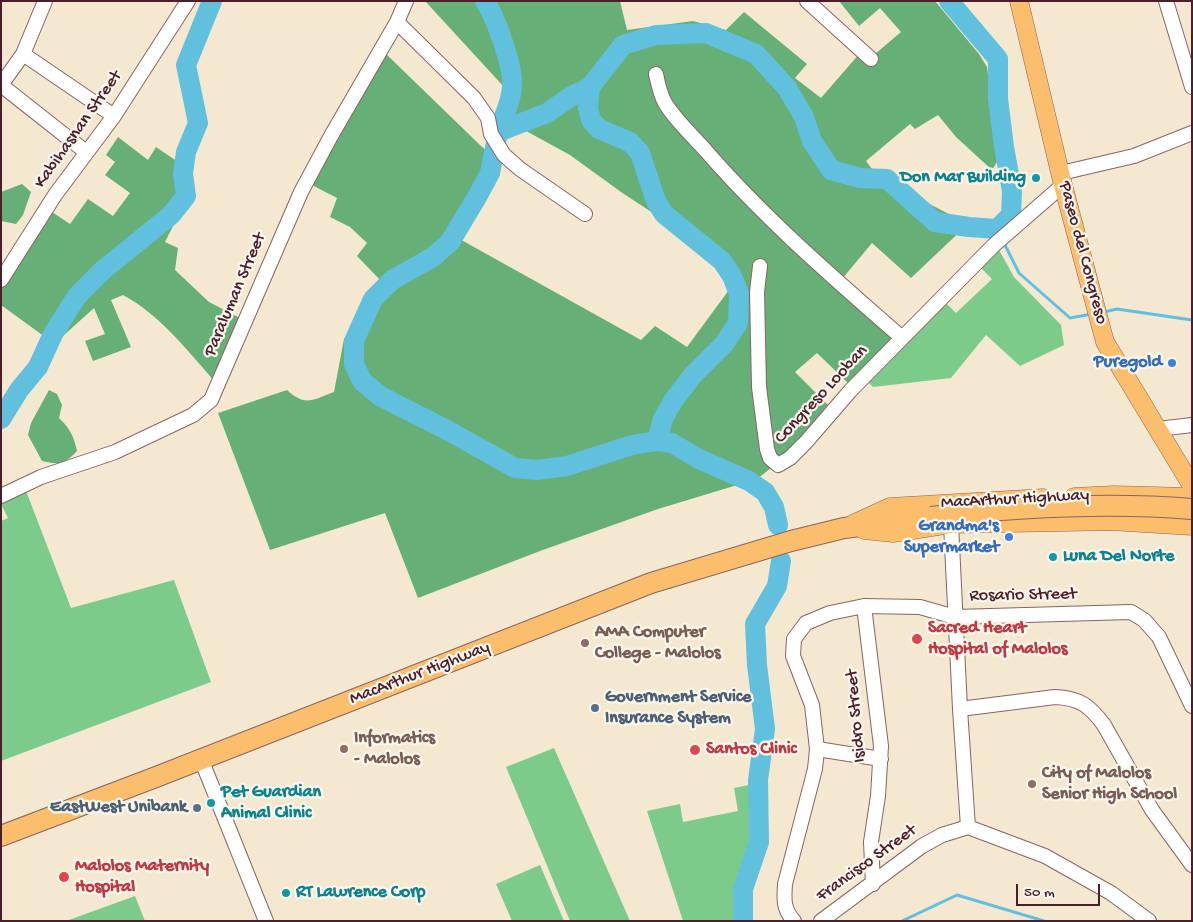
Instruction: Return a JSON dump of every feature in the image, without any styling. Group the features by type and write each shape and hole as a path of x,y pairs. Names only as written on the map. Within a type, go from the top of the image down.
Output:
{"highway":[{"name":"MacArthur Highway","path":"1,836 651,583 791,541 844,528 982,511 1105,506 1192,509"}],"main road":[{"name":"Paseo del Congreso","path":"1019,1 1062,179 1105,342 1192,486"},
{"name":"MacArthur Highway","path":"844,528 890,507 994,500 1105,496 1192,497"},
{"name":"MacArthur Highway","path":"844,528 893,533 951,524 1110,521 1192,526"}],"street":[{"path":"45,1 23,54 1,85 86,152"},
{"name":"Kabihasnan Street","path":"1,280 55,195 114,116 188,1"},
{"name":"Paraluman Street","path":"1,496 41,477 115,452 193,415 211,400 301,192 397,22 406,1"},
{"path":"807,1 871,59"},
{"path":"1166,1 1192,87"},
{"path":"397,22 474,98 488,118 491,134 504,155 520,169 585,214"},
{"path":"23,54 114,116"},
{"path":"656,74 660,91 668,108 719,166 766,216 902,338"},
{"path":"1062,179 1134,156 1192,133"},
{"name":"Congreso Looban","path":"760,266 757,292 759,387 767,449 770,458 778,465 790,458 806,442 851,390 1062,179"},
{"path":"1158,429 1192,425"},
{"path":"951,524 968,826 1045,856 1111,893 1149,921"},
{"name":"Rosario Street","path":"817,749 812,705 793,656 794,639 806,623 830,613 864,606 920,607 955,617 1130,612 1144,620 1159,637 1192,706"},
{"name":"Isidro Street","path":"864,606 882,746 878,796 871,842 873,884"},
{"path":"960,709 1056,697 1070,698 1084,703 1095,712 1104,724 1152,810 1192,866"},
{"path":"794,921 785,909 784,884 814,769 817,749 881,759"},
{"path":"201,759 266,921"},
{"name":"Francisco Street","path":"821,921 922,846 942,835 968,826"}],"green space":[{"path":"425,1 620,1 627,30 693,21 726,30 744,12 807,64 795,78 821,98 860,53 868,60 901,32 880,8 859,26 839,1 935,1 979,54 987,67 999,159 992,170 956,137 938,115 915,129 910,124 866,161 887,189 901,179 922,200 968,224 911,278 872,243 837,285 891,333 893,342 850,385 817,353 795,372 830,407 780,461 757,479 658,509 540,551 418,598 385,513 270,550 218,413 287,390 299,399 304,400 314,399 334,392 344,339 384,284 357,256 367,243 350,227 330,217 337,198 308,183 384,52 498,161 456,237 641,340 655,326 687,347 729,290 724,275 709,257 662,219 570,155 506,120 516,100"},
{"path":"118,137 148,160 156,147 181,164 183,195 178,216 165,242 178,248 175,270 209,302 240,318 216,383 161,323 149,312 123,295 111,300 131,347 93,361 85,341 105,334 94,308 53,345 1,305 1,284 49,210 70,224 88,199 113,216 130,193 105,175 115,162 106,155"},
{"path":"22,184 31,192 23,215 16,224 1,221 1,192"},
{"path":"999,250 1014,277 1061,325 1064,345 1020,366 986,335 951,378 873,387 863,377 943,300 956,313 992,279 979,266"},
{"path":"49,390 57,394 62,405 59,418 71,433 77,451 69,459 57,463 42,461 28,435 31,423"},
{"path":"23,483 71,608 174,580 211,682 1,761 1,521 8,518 1,504 1,494"},
{"path":"554,748 630,921 570,921 506,767"},
{"path":"754,784 755,841 739,889 739,921 683,921 647,811 680,804 683,822 738,811 734,788"},
{"path":"540,865 564,921 512,921 496,884"},
{"path":"135,896 145,921 66,921"}],"waterway":[{"path":"1,419 19,390 38,367 53,334 77,296 103,270 171,215 186,196 183,174 186,152 198,123 186,65 212,1"},
{"path":"485,1 503,43 512,79 510,99 498,132 547,113 570,97 590,87 623,45 656,35 706,33 756,54 787,88 804,117 812,141 831,170 860,178 887,179 935,222 997,229 1011,215 1012,191 998,99 998,59 949,1"},
{"path":"590,87 588,108 591,120 599,129 630,142 640,153 656,201 664,214 722,261 732,276 739,294 738,323 724,344 693,375 673,401 663,419 657,441"},
{"path":"498,132 490,173 450,242 433,257 392,280 373,299 354,341 354,364 362,381 380,396 447,430 515,468 537,470 567,466 632,445 657,441 672,443 697,458 749,481 765,492 774,507 778,525"},
{"path":"997,229 1000,236"},
{"path":"1003,241 1019,273 1070,318 1092,314"},
{"path":"1104,312 1117,309 1192,320"},
{"path":"743,921 743,889 759,842 758,780 765,729 757,665 755,624 777,586 781,561"},
{"path":"902,921 957,895 1044,921"}],"place":[{"name":"Don Mar Building","path":"1036,178"},
{"name":"Puregold","path":"1172,363"},
{"name":"Grandma's Supermarket","path":"1009,537"},
{"name":"Luna Del Norte","path":"1053,557"},
{"name":"Sacred Heart Hospital of Malolos","path":"917,639"},
{"name":"AMA Computer College - Malolos","path":"585,643"},
{"name":"Government Service Insurance System","path":"595,708"},
{"name":"Informatics - Malolos","path":"344,749"},
{"name":"Santos Clinic","path":"695,750"},
{"name":"City of Malolos Senior High School","path":"1032,784"},
{"name":"Pet Guardian Animal Clinic","path":"211,803"},
{"name":"EastWest Unibank","path":"197,808"},
{"name":"Malolos Maternity Hospital","path":"64,877"},
{"name":"RT Lawrence Corp","path":"286,893"}]}
